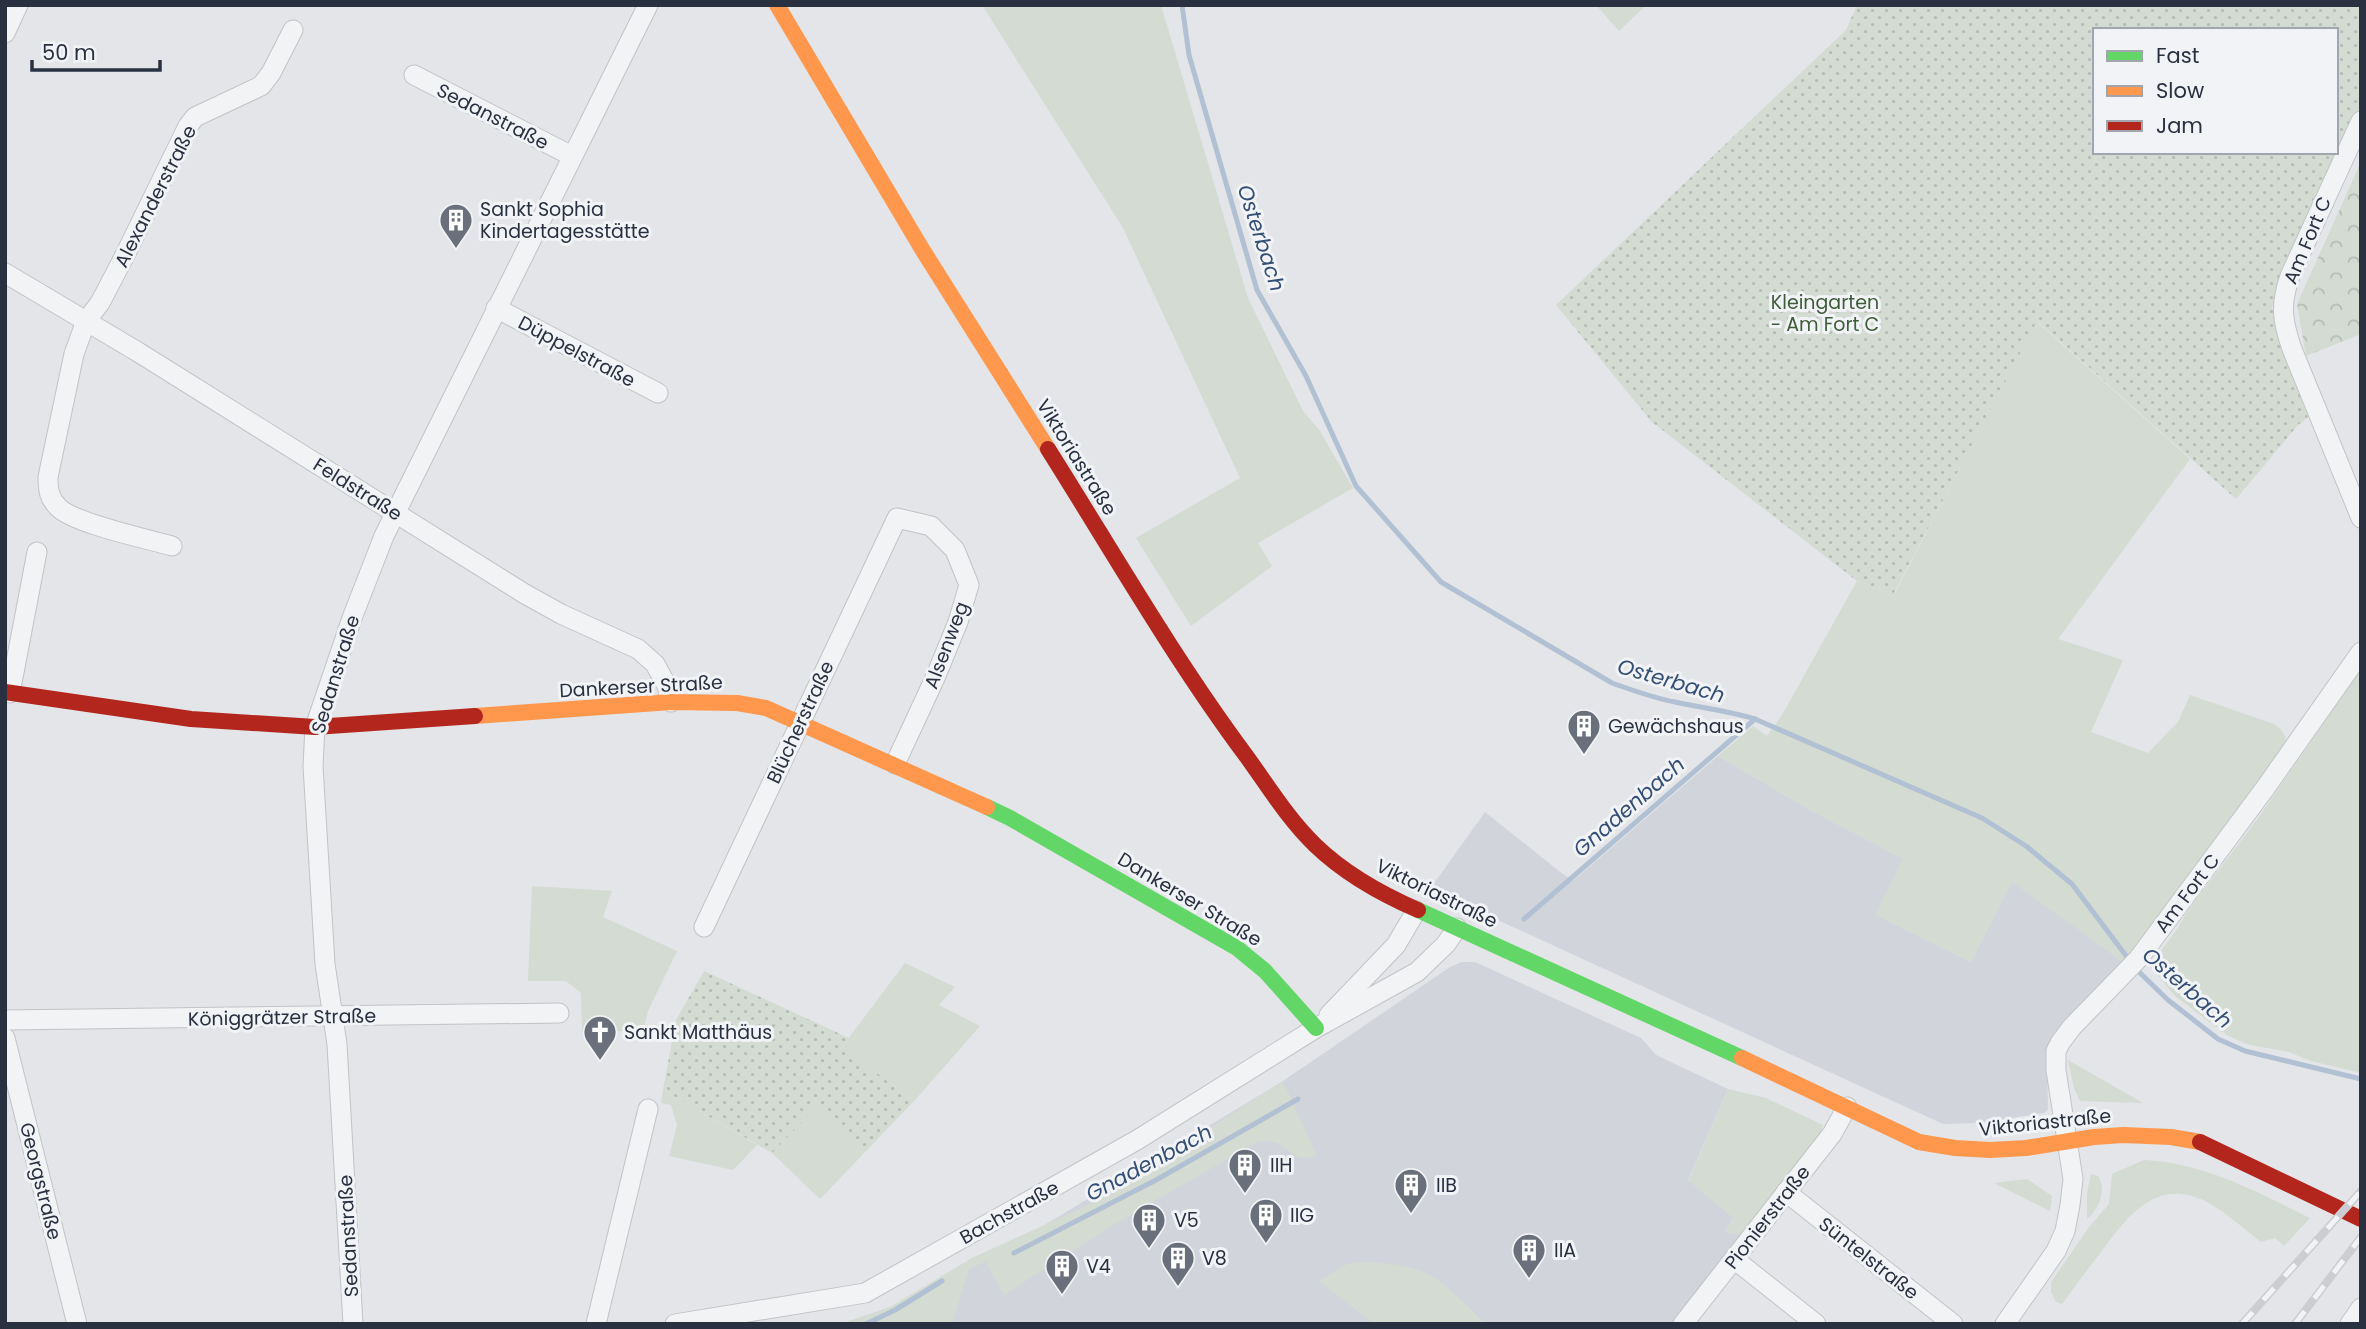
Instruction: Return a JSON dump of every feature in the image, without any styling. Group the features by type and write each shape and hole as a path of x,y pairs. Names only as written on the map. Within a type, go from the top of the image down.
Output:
{"main road":[{"name":"Viktoriastraße","path":"777,5 922,249 1214,714 1296,824 1315,845 1370,886 1416,911 1622,1002 1919,1142 1945,1148 1987,1152 2066,1143 2098,1136 2169,1135 2195,1140 2361,1219"},
{"name":"Dankerser Straße","path":"8,692 191,719 315,727 671,702 737,703 766,708 1010,818 1237,948 1265,971 1316,1028"}],"street":[{"path":"5,33 18,5"},
{"name":"Sedanstraße","path":"354,1324 334,1017 325,964 313,766 315,727 352,618 394,512 648,5"},
{"name":"Alexanderstraße","path":"172,546 75,517 60,510 49,495 48,477 74,354 86,320 100,303 188,126 195,117 261,86 271,73 293,30"},
{"name":"Sedanstraße","path":"414,75 572,156"},
{"name":"Am Fort C","path":"2361,121 2290,276 2282,302 2286,331 2292,349 2361,519"},
{"name":"Feldstraße","path":"5,273 86,320 561,614 638,649 655,664 667,686 671,702"},
{"name":"Düppelstraße","path":"496,308 659,393"},
{"name":"Blücherstraße","path":"704,927 897,518"},
{"name":"Alsenweg","path":"895,764 958,622 969,585 955,550 931,526 897,518"},
{"path":"8,692 37,552"},
{"name":"Am Fort C","path":"2005,1324 2056,1251 2065,1231 2073,1178 2056,1070 2056,1051 2072,1027 2135,963 2266,787 2361,652"},
{"name":"Bachstraße","path":"1316,1028 1396,945 1416,911"},
{"name":"Bachstraße","path":"676,1324 865,1293 1137,1140 1316,1028 1417,972 1446,944 1457,928"},
{"name":"Königgrätzer Straße","path":"5,1020 559,1013"},
{"name":"Georgstraße","path":"5,1038 77,1324"},
{"name":"Pionierstraße","path":"1683,1324 1832,1134 1847,1107"},
{"path":"596,1324 648,1109"},
{"name":"Süntelstraße","path":"1786,1192 1952,1324"},
{"path":"1734,1259 1815,1324"},
{"path":"2350,1324 2361,1308"}],"shaded area":[{"path":"1718,756 1812,811 1904,859 1876,915 1971,962 2012,881 2123,962 2054,1035 2047,1055 2048,1110 2044,1113 1977,1123 1943,1124 1430,889 1485,812 1574,880"},
{"path":"1462,962 1475,962 1641,1038 1656,1055 1728,1089 1688,1180 1734,1218 1725,1231 1732,1234 1742,1233 1675,1324 893,1324 890,1307 985,1261 1283,1081 1450,967"}],"green space":[{"path":"982,5 1161,5 1248,298 1303,411 1320,431 1353,488 1258,543 1272,566 1191,626 1136,538 1240,478 1123,228"},
{"path":"1596,5 1646,5 1619,31"},
{"name":"Kleingarten - Am Fort C","path":"1857,5 2361,5 2361,104 2338,154 2338,28 2093,28 2093,154 2338,154 2283,273 2272,308 2308,417 2298,425 2236,499 2037,321 1894,593 1857,581 1652,422 1556,305 1846,30"},
{"path":"2361,162 2361,334 2306,356 2297,304"},
{"path":"2036,321 2190,459 2058,639 2123,660 2091,732 2148,753 2178,722 2190,695 2274,724 2282,731 2286,740 2285,747 2123,962 2012,882 1971,962 1875,915 1903,859 1812,811 1718,756 1753,726 1767,736 1782,715 1857,581 1895,593"},
{"path":"2361,670 2361,1073 2311,1061 2289,1052 2250,1045 2228,1036 2175,996 2150,966 2189,909 2256,821"},
{"path":"532,886 612,891 603,917 677,951 648,1011 643,1031 582,1031 581,993 566,981 528,981"},
{"path":"905,963 955,987 939,1005 980,1026 914,1101 842,1047"},
{"path":"704,971 849,1038 842,1047 914,1101 865,1152 816,1107 772,1153 663,1090 676,1020"},
{"path":"2068,1060 2143,1103 2080,1101 2074,1088"},
{"path":"1283,1081 1317,1156 1299,1157 1275,1142 1255,1143 1115,1224 1004,1295 985,1261 969,1269 952,1324 840,1324 890,1307 972,1258 1097,1201"},
{"path":"1728,1089 1766,1098 1823,1125 1820,1135 1742,1233 1732,1234 1725,1231 1734,1218 1688,1181"},
{"path":"663,1090 757,1145 733,1170 669,1156 677,1125 671,1105 661,1103"},
{"path":"816,1107 865,1152 820,1199 772,1153"},
{"path":"2144,1160 2188,1167 2230,1180 2310,1218 2284,1246 2275,1238 2261,1242 2205,1201 2187,1195 2157,1197 2132,1214 2062,1304 2056,1302 2051,1292 2051,1282 2090,1226 2109,1204 2112,1174"},
{"path":"2091,1174 2098,1176 2101,1181 2102,1193 2098,1205 2087,1219 2087,1193"},
{"path":"2027,1179 2052,1196 2050,1211 1994,1183"},
{"path":"1361,1262 1400,1265 1428,1274 1449,1289 1486,1324 1374,1324 1319,1281 1347,1264"}],"waterway":[{"name":"Osterbach","path":"1182,5 1189,55 1257,290 1306,376 1356,486 1441,582 1612,683 1659,698 1755,719 1982,818 2026,846 2072,884 2130,961"},
{"name":"Gnadenbach","path":"1524,919 1755,719"},
{"name":"Osterbach","path":"2136,969 2168,1000 2218,1039 2245,1051 2361,1079"},
{"name":"Gnadenbach","path":"1014,1253 1156,1180 1298,1099"},
{"name":"Gnadenbach","path":"866,1324 942,1281"}],"railway":[{"path":"2242,1324 2361,1191"},
{"path":"2295,1324 2361,1237"}],"traffic: fast":[{"path":"987,807 1237,948 1265,971 1316,1028"},
{"path":"1418,910 1742,1058"}],"traffic: slow":[{"path":"777,5 922,249 1048,449"},
{"path":"475,716 671,702 737,703 766,708 987,807"},
{"path":"1742,1058 1919,1142 1990,1150 2123,1135 2171,1137 2200,1142"}],"traffic: jam":[{"path":"1048,449 1194,682 1296,824 1315,845 1351,874 1418,910"},
{"path":"5,692 191,719 315,727 475,716"},
{"path":"2200,1142 2361,1219"}],"place":[{"name":"Sankt Sophia Kindertagesstätte","path":"456,250"},
{"name":"Gewächshaus","path":"1584,756"},
{"name":"Sankt Matthäus","path":"600,1062"},
{"name":"IIH","path":"1245,1195"},
{"name":"IIB","path":"1411,1215"},
{"name":"IIG","path":"1266,1245"},
{"name":"V5","path":"1149,1250"},
{"name":"IIA","path":"1529,1280"},
{"name":"V8","path":"1178,1288"},
{"name":"V4","path":"1062,1296"}]}
